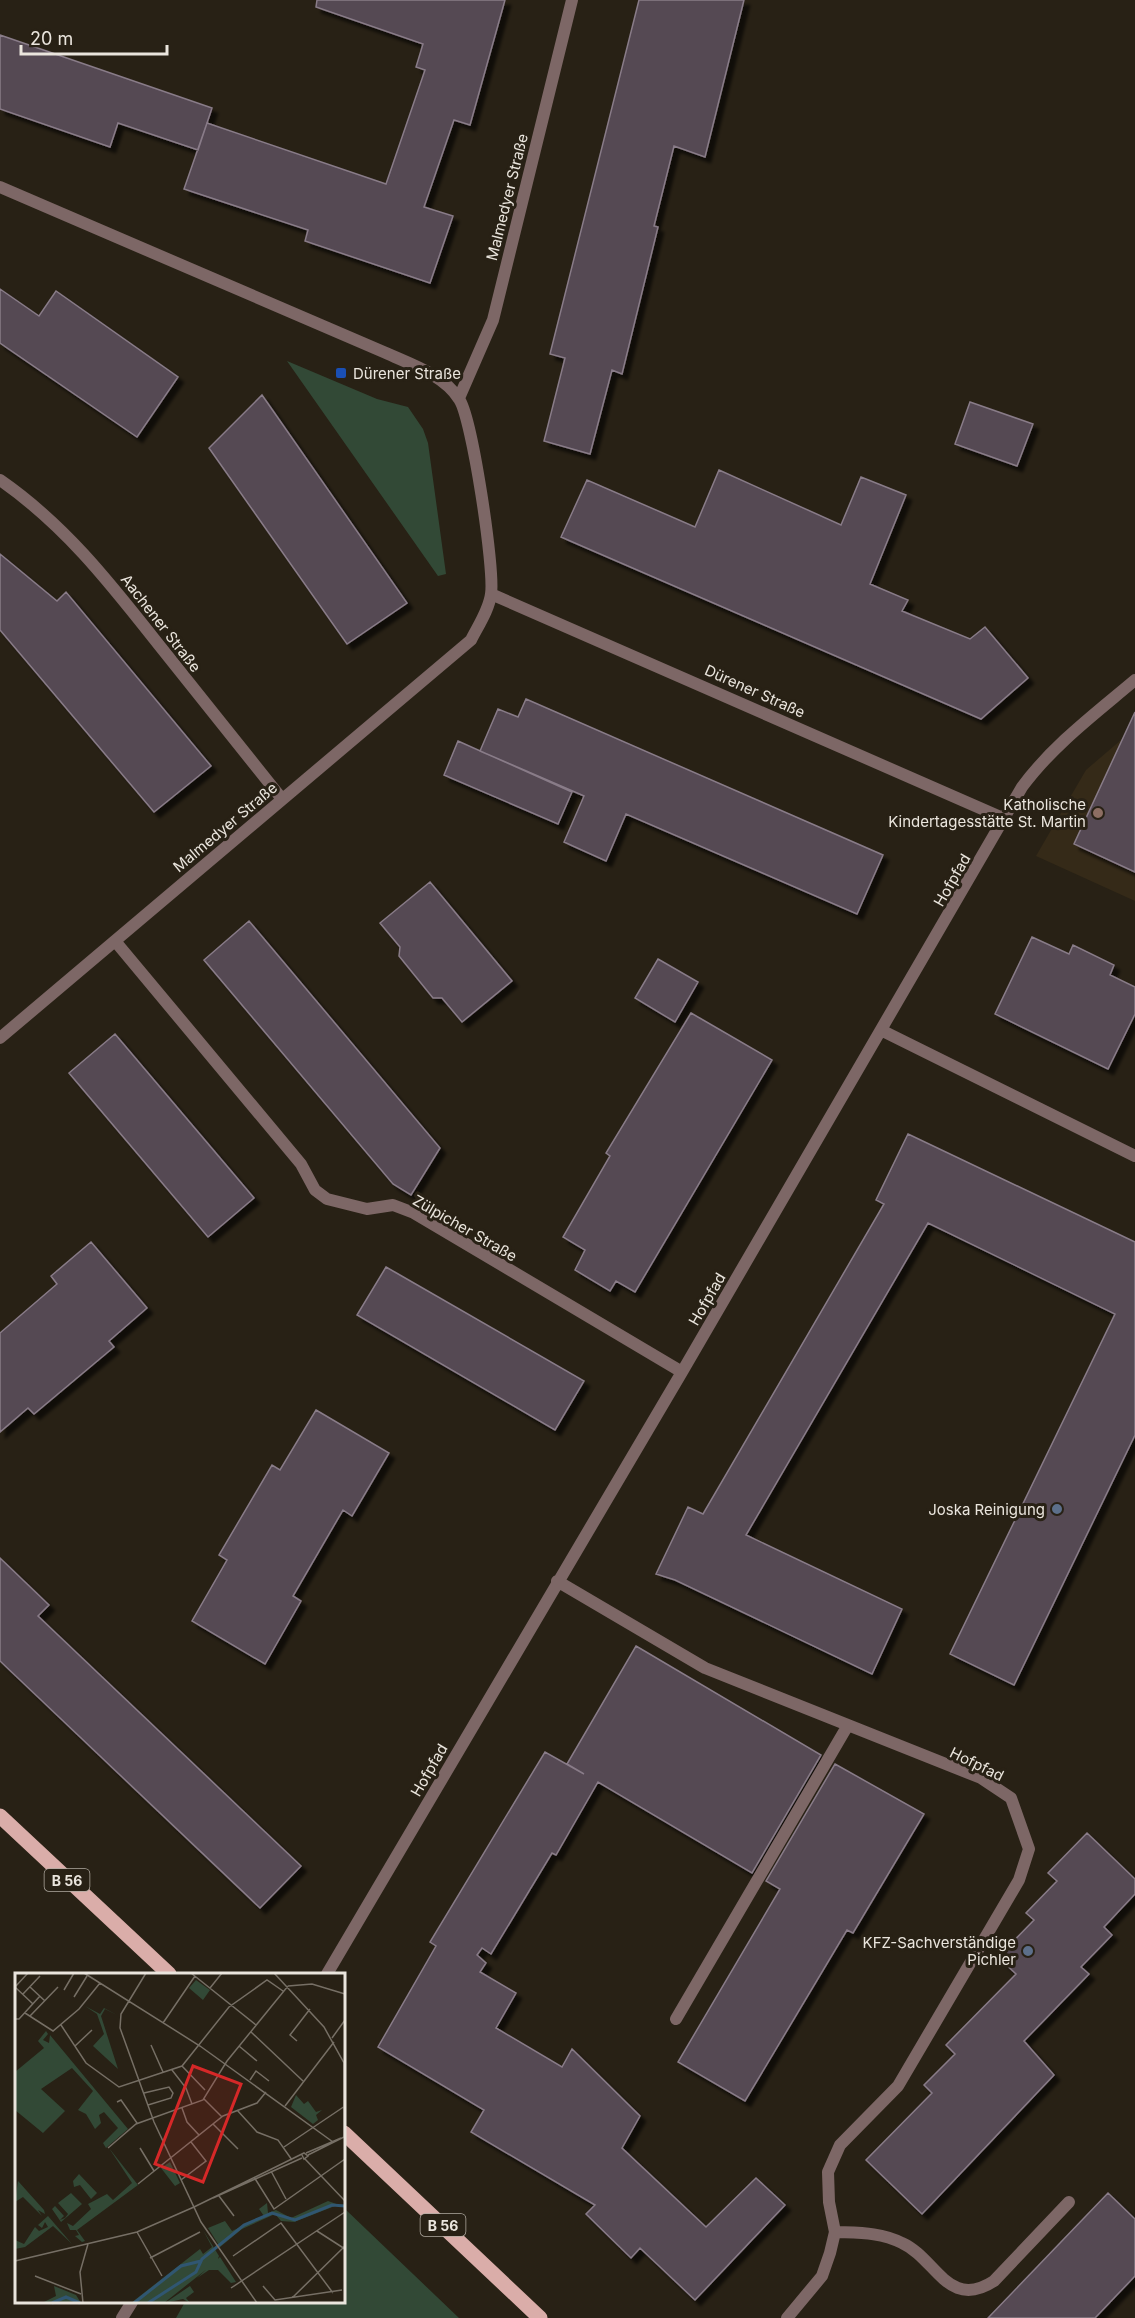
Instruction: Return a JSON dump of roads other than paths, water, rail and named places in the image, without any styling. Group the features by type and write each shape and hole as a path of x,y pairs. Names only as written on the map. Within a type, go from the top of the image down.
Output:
{"main road":[{"name":"B 56","path":"0,1816 168,1973"},
{"name":"B 56","path":"345,2134 540,2318"}],"street":[{"name":"Malmedyer Straße","path":"459,398 493,320 572,0"},
{"path":"0,187 419,368 445,384 459,398 470,426 489,553 491,594"},
{"name":"Aachener Straße","path":"0,480 32,502 96,565 282,799"},
{"name":"Malmedyer Straße","path":"0,1038 471,640 491,594"},
{"name":"Dürener Straße","path":"491,594 1005,819"},
{"name":"Hofpfad","path":"328,1973 1035,769 1135,680"},
{"name":"Zülpicher Straße","path":"115,941 301,1164 315,1190 327,1199 367,1209 393,1205 414,1213 682,1372"},
{"path":"881,1030 1135,1156"},
{"name":"Hofpfad","path":"557,1581 705,1668 981,1778 1011,1798 1029,1849 1018,1880 898,2086 840,2145 828,2172 829,2202 835,2232"},
{"path":"676,2019 848,1725"},
{"path":"787,2318 822,2276 835,2232 876,2233 905,2244 947,2283 960,2289 984,2287 994,2281 1069,2202"},
{"path":"122,2318 131,2303"}],"place":[{"name":"Dürener Straße","path":"341,373"},
{"name":"Katholische Kindertagesstätte St. Martin","path":"1098,813"},
{"name":"Joska Reinigung","path":"1057,1509"},
{"name":"KFZ-Sachverständige Pichler","path":"1028,1951"}]}
